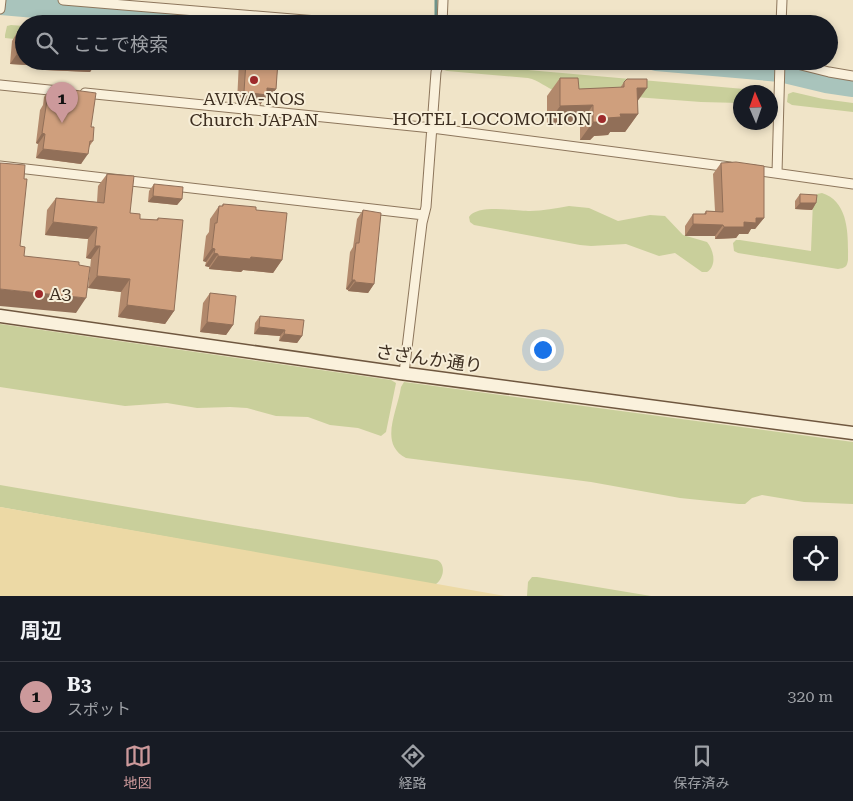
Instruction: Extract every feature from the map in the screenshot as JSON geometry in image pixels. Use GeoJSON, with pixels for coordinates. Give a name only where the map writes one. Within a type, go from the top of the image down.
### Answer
{"type":"FeatureCollection","features":[{"type":"Feature","properties":{"kind":"street"},"geometry":{"type":"LineString","coordinates":[[0,9],[1,0]]}},
{"type":"Feature","properties":{"kind":"street"},"geometry":{"type":"LineString","coordinates":[[63,0],[244,15]]}},
{"type":"Feature","properties":{"kind":"street"},"geometry":{"type":"LineString","coordinates":[[442,15],[443,0]]}},
{"type":"Feature","properties":{"kind":"street"},"geometry":{"type":"LineString","coordinates":[[781,15],[782,0]]}},
{"type":"Feature","properties":{"kind":"street"},"geometry":{"type":"LineString","coordinates":[[404,373],[424,215],[437,70]]}},
{"type":"Feature","properties":{"kind":"street"},"geometry":{"type":"LineString","coordinates":[[777,173],[781,70]]}},
{"type":"Feature","properties":{"kind":"street"},"geometry":{"type":"LineString","coordinates":[[820,70],[853,76]]}},
{"type":"Feature","properties":{"kind":"street"},"geometry":{"type":"LineString","coordinates":[[0,85],[432,128],[738,168]]}},
{"type":"Feature","properties":{"kind":"street"},"geometry":{"type":"LineString","coordinates":[[0,166],[424,215]]}},
{"type":"Feature","properties":{"kind":"street"},"geometry":{"type":"LineString","coordinates":[[748,170],[853,184]]}},
{"type":"Feature","properties":{"kind":"street","name":"さざんか通り"},"geometry":{"type":"LineString","coordinates":[[0,316],[404,373],[853,433]]}},
{"type":"Feature","properties":{"kind":"green space"},"geometry":{"type":"Polygon","coordinates":[[[15,25],[15,39],[5,38],[7,26],[15,25]]]}},
{"type":"Feature","properties":{"kind":"green space"},"geometry":{"type":"Polygon","coordinates":[[[444,70],[528,70],[733,88],[733,103],[556,91],[536,80],[444,70]]]}},
{"type":"Feature","properties":{"kind":"green space"},"geometry":{"type":"Polygon","coordinates":[[[793,92],[853,103],[853,112],[792,105],[787,102],[788,94],[793,92]]]}},
{"type":"Feature","properties":{"kind":"green space"},"geometry":{"type":"Polygon","coordinates":[[[822,193],[838,204],[843,212],[848,241],[848,260],[845,267],[838,269],[734,251],[733,243],[736,240],[740,240],[811,251],[813,201],[817,194],[822,193]]]}},
{"type":"Feature","properties":{"kind":"green space"},"geometry":{"type":"Polygon","coordinates":[[[569,206],[589,208],[618,221],[650,215],[665,216],[683,235],[707,242],[713,253],[712,266],[707,272],[702,272],[675,253],[659,256],[626,244],[580,245],[474,225],[470,222],[469,217],[473,213],[488,209],[535,211],[569,206]]]}},
{"type":"Feature","properties":{"kind":"green space"},"geometry":{"type":"Polygon","coordinates":[[[0,324],[391,380],[396,383],[386,432],[381,436],[358,428],[330,425],[308,417],[276,416],[247,408],[197,408],[167,403],[125,406],[0,387],[0,324]]]}},
{"type":"Feature","properties":{"kind":"green space"},"geometry":{"type":"Polygon","coordinates":[[[404,382],[853,442],[853,504],[804,502],[762,495],[752,498],[745,504],[680,498],[591,482],[406,458],[398,452],[393,444],[391,435],[401,387],[404,382]]]}},
{"type":"Feature","properties":{"kind":"green space"},"geometry":{"type":"Polygon","coordinates":[[[0,485],[437,560],[442,565],[443,571],[439,581],[436,584],[431,584],[0,507],[0,485]]]}},
{"type":"Feature","properties":{"kind":"green space"},"geometry":{"type":"Polygon","coordinates":[[[532,577],[651,596],[527,596],[528,582],[532,577]]]}},
{"type":"Feature","properties":{"kind":"sand"},"geometry":{"type":"Polygon","coordinates":[[[0,507],[505,596],[0,596],[0,507]]]}},
{"type":"Feature","properties":{"kind":"water"},"geometry":{"type":"Polygon","coordinates":[[[781,70],[785,70],[853,84],[853,90],[826,86],[779,76],[781,70]]]}},
{"type":"Feature","properties":{"kind":"building"},"geometry":{"type":"Polygon","coordinates":[[[245,70],[277,70],[276,89],[267,88],[267,95],[244,92],[245,70]]]}},
{"type":"Feature","properties":{"kind":"building"},"geometry":{"type":"Polygon","coordinates":[[[560,78],[578,78],[579,89],[624,87],[624,82],[627,79],[647,79],[647,88],[637,88],[638,114],[620,114],[621,117],[607,118],[603,122],[593,122],[593,105],[560,106],[560,78]]]}},
{"type":"Feature","properties":{"kind":"building"},"geometry":{"type":"Polygon","coordinates":[[[51,87],[96,93],[91,127],[94,127],[93,141],[90,141],[88,154],[43,149],[45,134],[42,133],[51,87]]]}},
{"type":"Feature","properties":{"kind":"building"},"geometry":{"type":"Polygon","coordinates":[[[736,162],[764,166],[764,218],[756,218],[756,223],[744,222],[744,227],[693,224],[693,214],[706,214],[706,211],[723,212],[721,163],[736,162]]]}},
{"type":"Feature","properties":{"kind":"building"},"geometry":{"type":"Polygon","coordinates":[[[0,163],[25,165],[24,179],[27,179],[20,246],[25,247],[24,256],[79,262],[79,265],[90,267],[86,298],[0,289],[0,163]]]}},
{"type":"Feature","properties":{"kind":"building"},"geometry":{"type":"Polygon","coordinates":[[[107,174],[134,176],[130,213],[140,214],[140,219],[183,220],[174,311],[127,305],[130,279],[97,276],[100,246],[95,246],[97,227],[53,222],[56,198],[104,203],[107,174]]]}},
{"type":"Feature","properties":{"kind":"building"},"geometry":{"type":"Polygon","coordinates":[[[154,184],[183,187],[182,199],[153,196],[154,184]]]}},
{"type":"Feature","properties":{"kind":"building"},"geometry":{"type":"Polygon","coordinates":[[[800,194],[817,195],[816,203],[800,203],[800,194]]]}},
{"type":"Feature","properties":{"kind":"building"},"geometry":{"type":"Polygon","coordinates":[[[223,204],[256,207],[256,210],[287,213],[282,260],[218,256],[218,254],[214,253],[215,249],[212,248],[215,223],[217,223],[219,206],[223,206],[223,204]]]}},
{"type":"Feature","properties":{"kind":"building"},"geometry":{"type":"Polygon","coordinates":[[[363,210],[381,213],[374,284],[352,280],[356,243],[359,243],[363,210]]]}},
{"type":"Feature","properties":{"kind":"building"},"geometry":{"type":"Polygon","coordinates":[[[210,293],[236,296],[233,325],[207,322],[210,293]]]}},
{"type":"Feature","properties":{"kind":"building"},"geometry":{"type":"Polygon","coordinates":[[[260,316],[304,320],[302,336],[284,334],[285,330],[259,327],[260,316]]]}},
{"type":"Feature","properties":{"kind":"waterway"},"geometry":{"type":"LineString","coordinates":[[436,0],[436,15]]}},
{"type":"Feature","properties":{"kind":"waterway"},"geometry":{"type":"LineString","coordinates":[[0,5],[116,15]]}},
{"type":"Feature","properties":{"kind":"waterway"},"geometry":{"type":"LineString","coordinates":[[757,70],[780,72],[826,83],[853,87]]}},
{"type":"Feature","properties":{"kind":"place","name":"AVIVA-NOS Church JAPAN"},"geometry":{"type":"Point","coordinates":[254,80]}},
{"type":"Feature","properties":{"kind":"place","name":"HOTEL LOCOMOTION"},"geometry":{"type":"Point","coordinates":[602,119]}},
{"type":"Feature","properties":{"kind":"place","name":"B3"},"geometry":{"type":"Point","coordinates":[62,123]}},
{"type":"Feature","properties":{"kind":"place","name":"A3"},"geometry":{"type":"Point","coordinates":[39,294]}}]}
